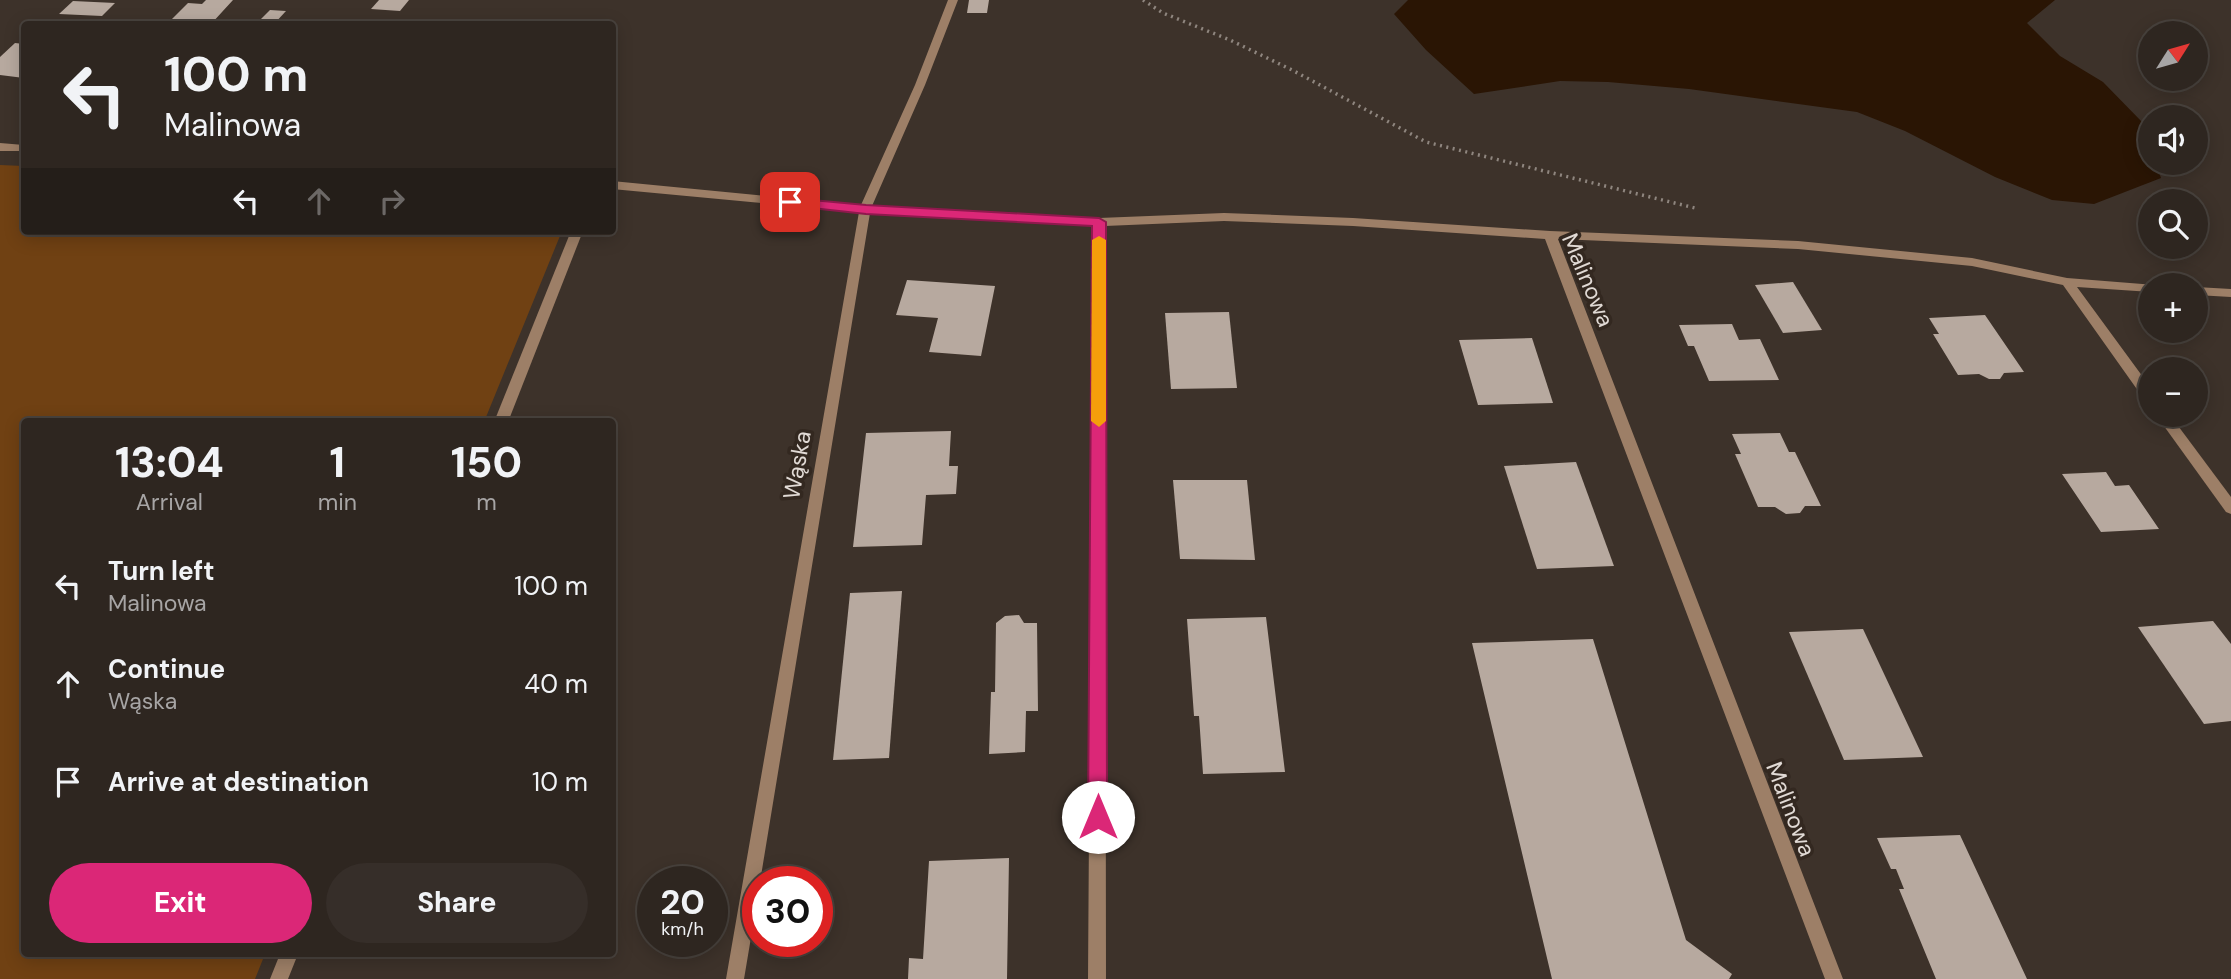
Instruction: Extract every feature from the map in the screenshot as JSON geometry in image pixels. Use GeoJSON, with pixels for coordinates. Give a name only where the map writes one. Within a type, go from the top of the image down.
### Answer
{"type":"FeatureCollection","features":[{"type":"Feature","properties":{"kind":"street","name":"Wąska"},"geometry":{"type":"LineString","coordinates":[[736,979],[866,209],[920,85],[953,0]]}},
{"type":"Feature","properties":{"kind":"street"},"geometry":{"type":"LineString","coordinates":[[0,147],[21,148]]}},
{"type":"Feature","properties":{"kind":"street"},"geometry":{"type":"LineString","coordinates":[[616,185],[866,209]]}},
{"type":"Feature","properties":{"kind":"street","name":"Malinowa"},"geometry":{"type":"LineString","coordinates":[[866,209],[1099,222],[1224,217],[1353,222],[1550,235],[1834,979]]}},
{"type":"Feature","properties":{"kind":"street"},"geometry":{"type":"LineString","coordinates":[[1097,979],[1099,222]]}},
{"type":"Feature","properties":{"kind":"street"},"geometry":{"type":"LineString","coordinates":[[503,418],[575,235]]}},
{"type":"Feature","properties":{"kind":"street"},"geometry":{"type":"LineString","coordinates":[[1550,235],[1798,245],[1972,262],[2067,282],[2138,287]]}},
{"type":"Feature","properties":{"kind":"street"},"geometry":{"type":"LineString","coordinates":[[2067,282],[2138,380]]}},
{"type":"Feature","properties":{"kind":"street"},"geometry":{"type":"LineString","coordinates":[[2208,291],[2231,293]]}},
{"type":"Feature","properties":{"kind":"street"},"geometry":{"type":"LineString","coordinates":[[2172,427],[2231,508]]}},
{"type":"Feature","properties":{"kind":"street"},"geometry":{"type":"LineString","coordinates":[[279,979],[288,957]]}},
{"type":"Feature","properties":{"kind":"path"},"geometry":{"type":"LineString","coordinates":[[1143,0],[1163,13],[1230,40],[1292,70],[1426,142],[1708,211]]}},
{"type":"Feature","properties":{"kind":"shaded area"},"geometry":{"type":"Polygon","coordinates":[[[1408,0],[2055,0],[2027,23],[2060,56],[2103,82],[2138,118],[2138,175],[2160,175],[2161,178],[2094,204],[2052,200],[1995,177],[1905,131],[1857,112],[1689,89],[1608,82],[1560,81],[1474,94],[1426,50],[1394,14],[1408,0]]]}},
{"type":"Feature","properties":{"kind":"shaded area"},"geometry":{"type":"Polygon","coordinates":[[[0,165],[21,166],[21,235],[560,235],[486,418],[21,418],[21,957],[264,957],[255,979],[0,979],[0,165]]]}},
{"type":"Feature","properties":{"kind":"building"},"geometry":{"type":"Polygon","coordinates":[[[206,0],[233,0],[214,21],[170,21],[188,3],[202,4],[206,0]]]}},
{"type":"Feature","properties":{"kind":"building"},"geometry":{"type":"Polygon","coordinates":[[[379,0],[409,0],[400,11],[371,9],[379,0]]]}},
{"type":"Feature","properties":{"kind":"building"},"geometry":{"type":"Polygon","coordinates":[[[969,0],[989,0],[987,13],[967,13],[969,0]]]}},
{"type":"Feature","properties":{"kind":"building"},"geometry":{"type":"Polygon","coordinates":[[[73,1],[115,3],[102,16],[59,14],[73,1]]]}},
{"type":"Feature","properties":{"kind":"building"},"geometry":{"type":"Polygon","coordinates":[[[270,10],[286,11],[277,21],[259,21],[270,10]]]}},
{"type":"Feature","properties":{"kind":"building"},"geometry":{"type":"Polygon","coordinates":[[[15,43],[21,44],[21,78],[0,75],[0,57],[15,43]]]}},
{"type":"Feature","properties":{"kind":"building"},"geometry":{"type":"Polygon","coordinates":[[[907,280],[995,286],[981,356],[929,352],[938,318],[896,315],[907,280]]]}},
{"type":"Feature","properties":{"kind":"building"},"geometry":{"type":"Polygon","coordinates":[[[1793,282],[1822,330],[1783,333],[1755,285],[1793,282]]]}},
{"type":"Feature","properties":{"kind":"building"},"geometry":{"type":"Polygon","coordinates":[[[1229,312],[1237,388],[1171,389],[1165,313],[1229,312]]]}},
{"type":"Feature","properties":{"kind":"building"},"geometry":{"type":"Polygon","coordinates":[[[1985,315],[2024,372],[2004,373],[2000,379],[1989,379],[1979,374],[1958,375],[1933,334],[1939,334],[1929,318],[1985,315]]]}},
{"type":"Feature","properties":{"kind":"building"},"geometry":{"type":"Polygon","coordinates":[[[1732,324],[1739,340],[1760,339],[1779,380],[1709,381],[1694,346],[1688,346],[1679,325],[1732,324]]]}},
{"type":"Feature","properties":{"kind":"building"},"geometry":{"type":"Polygon","coordinates":[[[1532,338],[1553,403],[1478,405],[1459,340],[1532,338]]]}},
{"type":"Feature","properties":{"kind":"building"},"geometry":{"type":"Polygon","coordinates":[[[951,431],[949,466],[958,466],[956,494],[926,495],[922,545],[853,547],[866,433],[951,431]]]}},
{"type":"Feature","properties":{"kind":"building"},"geometry":{"type":"Polygon","coordinates":[[[1780,433],[1789,452],[1795,452],[1821,506],[1805,506],[1800,513],[1786,514],[1775,507],[1758,507],[1735,454],[1741,454],[1732,434],[1780,433]]]}},
{"type":"Feature","properties":{"kind":"building"},"geometry":{"type":"Polygon","coordinates":[[[1576,462],[1614,566],[1537,569],[1504,466],[1576,462]]]}},
{"type":"Feature","properties":{"kind":"building"},"geometry":{"type":"Polygon","coordinates":[[[2106,472],[2115,486],[2129,485],[2159,529],[2101,532],[2062,474],[2106,472]]]}},
{"type":"Feature","properties":{"kind":"building"},"geometry":{"type":"Polygon","coordinates":[[[1173,480],[1247,480],[1255,560],[1180,559],[1173,480]]]}},
{"type":"Feature","properties":{"kind":"building"},"geometry":{"type":"Polygon","coordinates":[[[902,591],[889,758],[833,760],[850,593],[902,591]]]}},
{"type":"Feature","properties":{"kind":"building"},"geometry":{"type":"Polygon","coordinates":[[[1019,615],[1024,623],[1037,623],[1038,711],[1026,711],[1025,752],[989,754],[991,692],[995,692],[996,623],[1005,616],[1019,615]]]}},
{"type":"Feature","properties":{"kind":"building"},"geometry":{"type":"Polygon","coordinates":[[[1266,617],[1285,772],[1203,774],[1199,716],[1194,716],[1187,619],[1266,617]]]}},
{"type":"Feature","properties":{"kind":"building"},"geometry":{"type":"Polygon","coordinates":[[[2213,621],[2231,644],[2231,721],[2204,724],[2138,627],[2213,621]]]}},
{"type":"Feature","properties":{"kind":"building"},"geometry":{"type":"Polygon","coordinates":[[[1863,629],[1923,757],[1844,760],[1789,632],[1863,629]]]}},
{"type":"Feature","properties":{"kind":"building"},"geometry":{"type":"Polygon","coordinates":[[[1593,639],[1686,940],[1732,974],[1729,979],[1552,979],[1472,643],[1593,639]]]}},
{"type":"Feature","properties":{"kind":"building"},"geometry":{"type":"Polygon","coordinates":[[[1960,835],[2027,979],[1936,979],[1899,889],[1904,889],[1896,869],[1891,869],[1877,838],[1960,835]]]}},
{"type":"Feature","properties":{"kind":"building"},"geometry":{"type":"Polygon","coordinates":[[[1009,858],[1007,979],[908,979],[909,958],[923,959],[929,861],[1009,858]]]}},
{"type":"Feature","properties":{"kind":"slow traffic"},"geometry":{"type":"LineString","coordinates":[[1099,240],[1099,421]]}},
{"type":"Feature","properties":{"kind":"route"},"geometry":{"type":"LineString","coordinates":[[790,202],[1099,222],[1098,817]]}}]}
